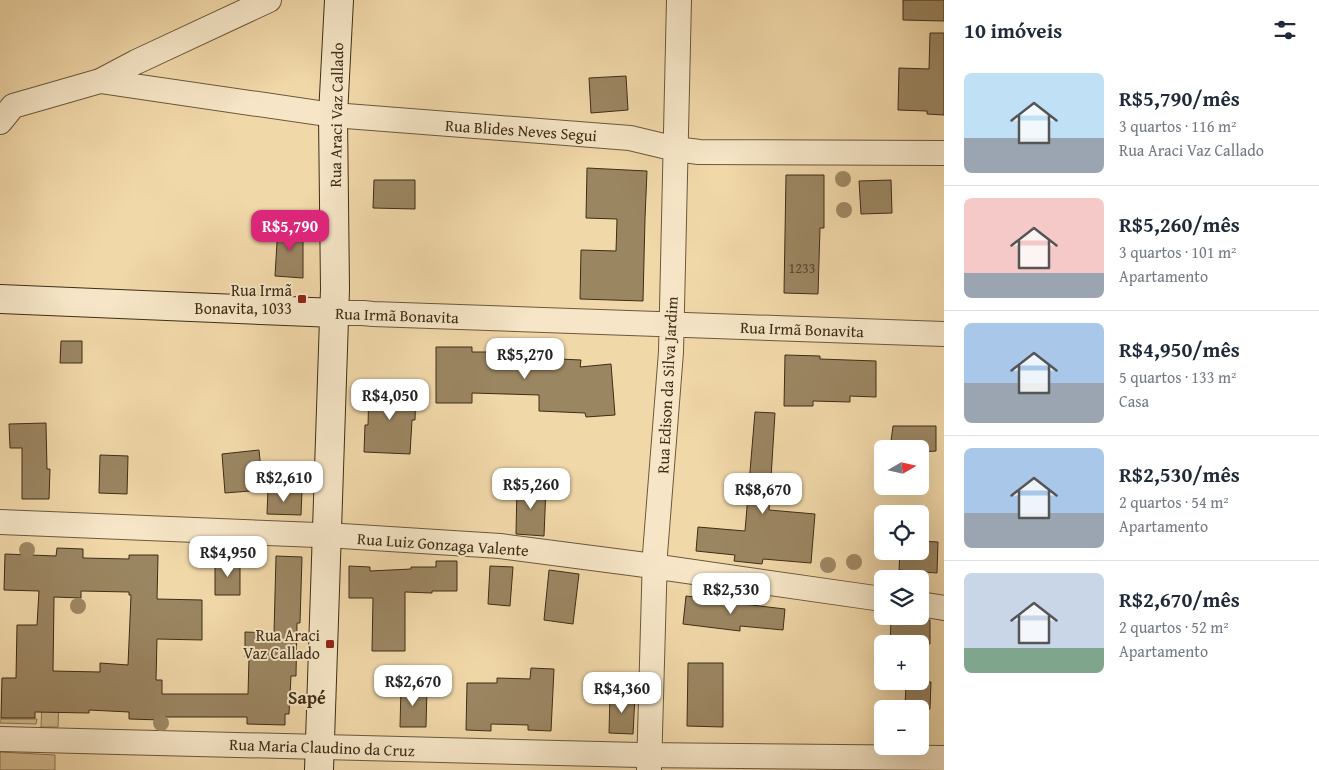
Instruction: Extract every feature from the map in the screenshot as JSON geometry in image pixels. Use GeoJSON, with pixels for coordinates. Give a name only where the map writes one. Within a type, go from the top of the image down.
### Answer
{"type":"FeatureCollection","features":[{"type":"Feature","properties":{"kind":"main road","name":"Rua Araci Vaz Callado"},"geometry":{"type":"LineString","coordinates":[[320,759],[336,289],[333,115],[339,0]]}},
{"type":"Feature","properties":{"kind":"main road","name":"Rua Irmã Bonavita"},"geometry":{"type":"LineString","coordinates":[[0,299],[334,313]]}},
{"type":"Feature","properties":{"kind":"street"},"geometry":{"type":"LineString","coordinates":[[0,122],[13,106],[100,82],[136,62],[269,0]]}},
{"type":"Feature","properties":{"kind":"street","name":"Rua Edison da Silva Jardim"},"geometry":{"type":"LineString","coordinates":[[649,762],[655,566],[671,352],[679,0]]}},
{"type":"Feature","properties":{"kind":"street","name":"Rua Blides Neves Segui"},"geometry":{"type":"LineString","coordinates":[[100,82],[333,115],[630,138],[676,149],[699,152],[944,153]]}},
{"type":"Feature","properties":{"kind":"street","name":"Rua Irmã Bonavita"},"geometry":{"type":"LineString","coordinates":[[334,313],[944,334]]}},
{"type":"Feature","properties":{"kind":"street","name":"Rua Luiz Gonzaga Valente"},"geometry":{"type":"LineString","coordinates":[[0,522],[327,536],[500,546],[874,598]]}},
{"type":"Feature","properties":{"kind":"street"},"geometry":{"type":"LineString","coordinates":[[929,606],[944,608]]}},
{"type":"Feature","properties":{"kind":"street","name":"Rua Maria Claudino da Cruz"},"geometry":{"type":"LineString","coordinates":[[0,739],[320,759],[649,762],[944,758]]}},
{"type":"Feature","properties":{"kind":"shaded area"},"geometry":{"type":"Polygon","coordinates":[[[43,676],[60,677],[58,727],[41,727],[43,676]]]}},
{"type":"Feature","properties":{"kind":"shaded area"},"geometry":{"type":"Polygon","coordinates":[[[0,719],[37,719],[36,724],[0,723],[0,719]]]}},
{"type":"Feature","properties":{"kind":"shaded area"},"geometry":{"type":"Polygon","coordinates":[[[0,752],[55,755],[55,770],[0,770],[0,752]]]}},
{"type":"Feature","properties":{"kind":"building"},"geometry":{"type":"Polygon","coordinates":[[[903,0],[944,0],[944,21],[903,20],[903,0]]]}},
{"type":"Feature","properties":{"kind":"building"},"geometry":{"type":"Polygon","coordinates":[[[930,33],[944,33],[944,115],[927,114],[927,111],[898,110],[899,68],[929,69],[930,33]]]}},
{"type":"Feature","properties":{"kind":"building"},"geometry":{"type":"Polygon","coordinates":[[[626,76],[628,110],[591,113],[589,78],[626,76]]]}},
{"type":"Feature","properties":{"kind":"building"},"geometry":{"type":"Polygon","coordinates":[[[587,168],[647,171],[643,301],[580,299],[581,250],[616,251],[617,219],[586,218],[587,168]]]}},
{"type":"Feature","properties":{"kind":"building"},"geometry":{"type":"Polygon","coordinates":[[[786,175],[824,175],[824,228],[820,228],[818,294],[784,293],[786,175]]]}},
{"type":"Feature","properties":{"kind":"building"},"geometry":{"type":"Polygon","coordinates":[[[374,180],[415,180],[415,209],[373,208],[374,180]]]}},
{"type":"Feature","properties":{"kind":"building"},"geometry":{"type":"Polygon","coordinates":[[[891,180],[892,213],[861,214],[859,181],[891,180]]]}},
{"type":"Feature","properties":{"kind":"building"},"geometry":{"type":"Polygon","coordinates":[[[278,226],[303,227],[303,278],[275,276],[278,226]]]}},
{"type":"Feature","properties":{"kind":"building"},"geometry":{"type":"Polygon","coordinates":[[[61,341],[82,341],[82,363],[60,363],[61,341]]]}},
{"type":"Feature","properties":{"kind":"building"},"geometry":{"type":"Polygon","coordinates":[[[436,347],[472,347],[472,352],[538,352],[538,358],[581,360],[580,367],[611,364],[615,415],[586,417],[585,413],[539,411],[539,395],[472,393],[472,403],[436,403],[436,347]]]}},
{"type":"Feature","properties":{"kind":"building"},"geometry":{"type":"Polygon","coordinates":[[[785,355],[820,356],[820,359],[876,361],[876,397],[850,396],[850,402],[813,401],[813,406],[784,406],[785,355]]]}},
{"type":"Feature","properties":{"kind":"building"},"geometry":{"type":"Polygon","coordinates":[[[369,388],[416,390],[415,420],[412,420],[410,454],[364,452],[365,425],[368,425],[369,388]]]}},
{"type":"Feature","properties":{"kind":"building"},"geometry":{"type":"Polygon","coordinates":[[[755,412],[775,413],[769,510],[815,514],[811,563],[763,559],[762,564],[734,561],[735,555],[696,551],[698,527],[745,531],[755,412]]]}},
{"type":"Feature","properties":{"kind":"building"},"geometry":{"type":"Polygon","coordinates":[[[46,423],[47,469],[50,469],[49,499],[22,499],[22,448],[10,448],[9,424],[46,423]]]}},
{"type":"Feature","properties":{"kind":"building"},"geometry":{"type":"Polygon","coordinates":[[[893,426],[936,426],[936,451],[929,451],[929,440],[891,440],[893,426]]]}},
{"type":"Feature","properties":{"kind":"building"},"geometry":{"type":"Polygon","coordinates":[[[259,450],[263,490],[225,493],[222,454],[259,450]]]}},
{"type":"Feature","properties":{"kind":"building"},"geometry":{"type":"Polygon","coordinates":[[[100,455],[128,456],[127,494],[99,493],[100,455]]]}},
{"type":"Feature","properties":{"kind":"building"},"geometry":{"type":"Polygon","coordinates":[[[517,485],[546,487],[544,536],[516,534],[517,485]]]}},
{"type":"Feature","properties":{"kind":"building"},"geometry":{"type":"Polygon","coordinates":[[[268,490],[302,491],[301,515],[267,514],[268,490]]]}},
{"type":"Feature","properties":{"kind":"building"},"geometry":{"type":"Polygon","coordinates":[[[929,542],[938,542],[937,573],[929,572],[929,570],[899,570],[900,560],[929,560],[929,542]]]}},
{"type":"Feature","properties":{"kind":"building"},"geometry":{"type":"Polygon","coordinates":[[[57,548],[83,549],[83,558],[129,559],[129,555],[158,555],[157,599],[202,600],[202,640],[157,639],[156,680],[162,680],[162,694],[248,694],[249,658],[245,657],[245,632],[274,633],[276,556],[302,557],[300,623],[297,623],[296,676],[291,676],[289,714],[285,714],[285,725],[247,724],[247,717],[161,717],[161,720],[129,719],[129,712],[89,710],[89,713],[35,712],[35,718],[1,718],[2,678],[16,678],[17,625],[37,625],[39,591],[4,590],[5,554],[56,556],[57,548]],[[81,591],[81,598],[54,597],[53,671],[100,672],[100,663],[128,665],[131,595],[129,595],[129,592],[81,591]]]}},
{"type":"Feature","properties":{"kind":"building"},"geometry":{"type":"Polygon","coordinates":[[[436,561],[457,561],[457,591],[432,591],[432,593],[405,592],[405,651],[372,651],[373,598],[349,598],[349,566],[370,567],[370,571],[411,569],[411,567],[436,567],[436,561]]]}},
{"type":"Feature","properties":{"kind":"building"},"geometry":{"type":"Polygon","coordinates":[[[215,562],[240,562],[240,595],[215,595],[215,562]]]}},
{"type":"Feature","properties":{"kind":"building"},"geometry":{"type":"Polygon","coordinates":[[[490,566],[513,567],[510,606],[488,604],[490,566]]]}},
{"type":"Feature","properties":{"kind":"building"},"geometry":{"type":"Polygon","coordinates":[[[549,570],[579,574],[573,624],[544,620],[549,570]]]}},
{"type":"Feature","properties":{"kind":"building"},"geometry":{"type":"Polygon","coordinates":[[[686,596],[785,609],[783,630],[740,626],[740,631],[683,624],[686,596]]]}},
{"type":"Feature","properties":{"kind":"building"},"geometry":{"type":"Polygon","coordinates":[[[930,620],[930,644],[929,635],[890,635],[891,625],[929,625],[930,620]]]}},
{"type":"Feature","properties":{"kind":"building"},"geometry":{"type":"Polygon","coordinates":[[[688,663],[723,663],[723,727],[687,726],[688,663]]]}},
{"type":"Feature","properties":{"kind":"building"},"geometry":{"type":"Polygon","coordinates":[[[531,668],[554,669],[551,731],[528,730],[528,725],[491,724],[491,731],[466,730],[467,683],[497,683],[497,678],[530,679],[531,668]]]}},
{"type":"Feature","properties":{"kind":"building"},"geometry":{"type":"Polygon","coordinates":[[[929,682],[931,682],[930,709],[929,700],[905,700],[906,690],[929,690],[929,682]]]}},
{"type":"Feature","properties":{"kind":"building"},"geometry":{"type":"Polygon","coordinates":[[[401,687],[427,688],[426,727],[400,727],[401,687]]]}},
{"type":"Feature","properties":{"kind":"building"},"geometry":{"type":"Polygon","coordinates":[[[610,695],[635,696],[633,734],[609,733],[610,695]]]}},
{"type":"Feature","properties":{"kind":"place","name":"Rua Irmã Bonavita, 1033"},"geometry":{"type":"Point","coordinates":[302,299]}},
{"type":"Feature","properties":{"kind":"place","name":"Rua Araci Vaz Callado"},"geometry":{"type":"Point","coordinates":[330,644]}},
{"type":"Feature","properties":{"kind":"district","name":"Sapé"},"geometry":{"type":"Point","coordinates":[307,697]}}]}
